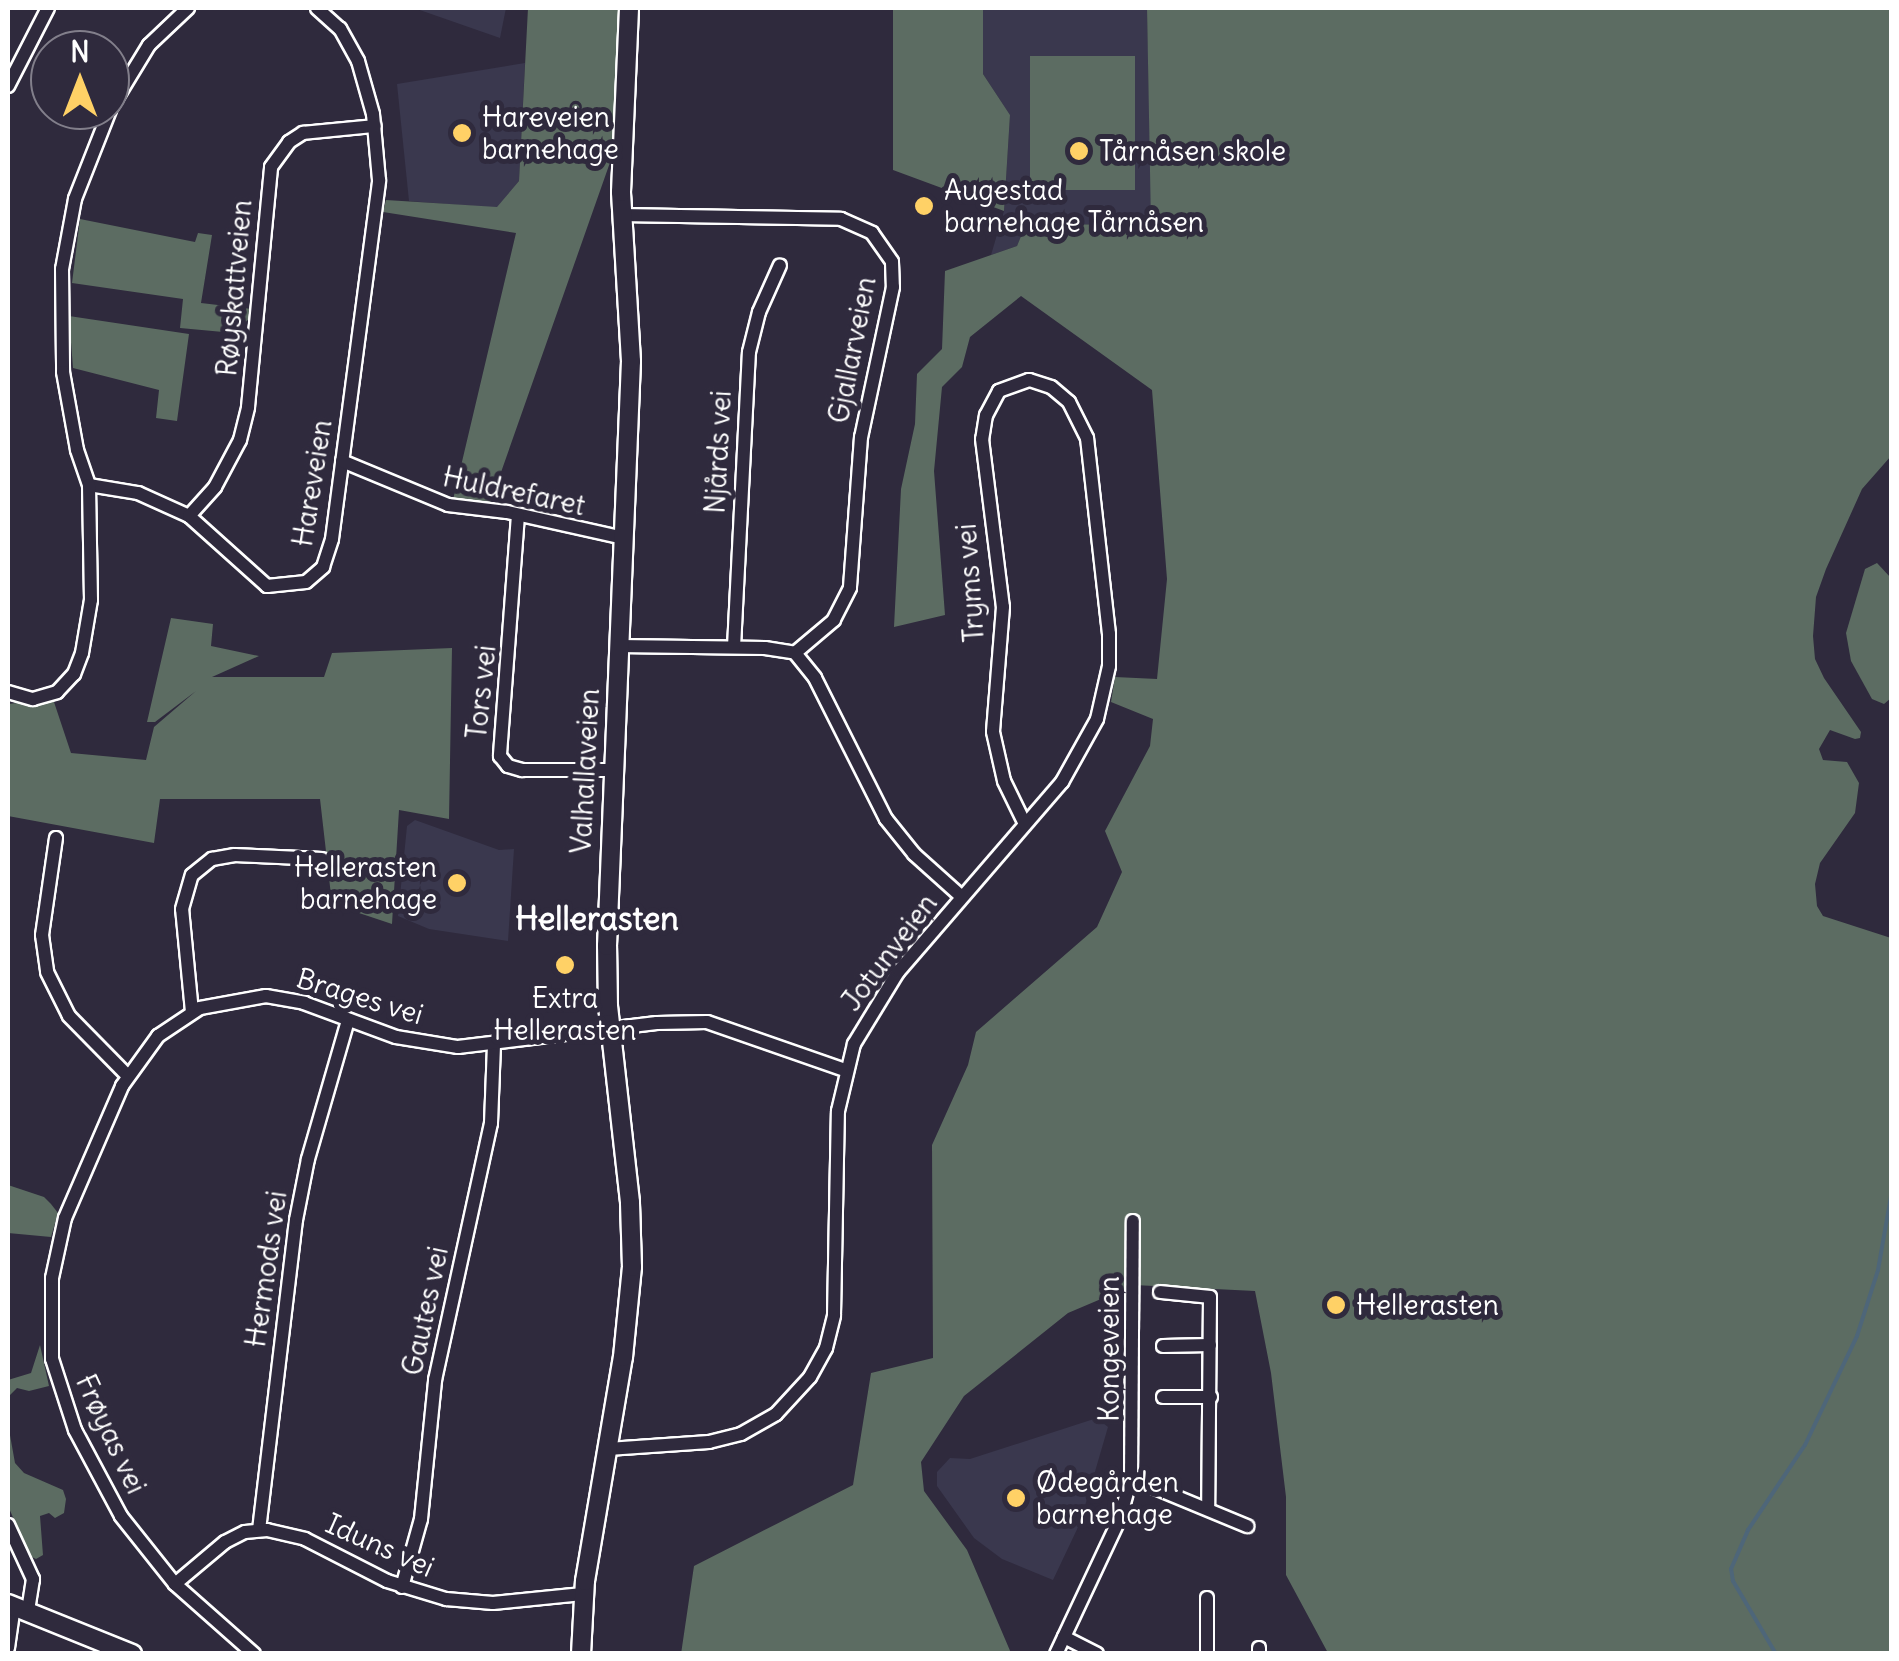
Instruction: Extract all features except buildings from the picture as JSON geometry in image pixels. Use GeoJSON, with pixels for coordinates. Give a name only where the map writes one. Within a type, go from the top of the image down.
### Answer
{"type":"FeatureCollection","features":[{"type":"Feature","properties":{"kind":"street"},"geometry":{"type":"LineString","coordinates":[[8,86],[48,8]]}},
{"type":"Feature","properties":{"kind":"street"},"geometry":{"type":"LineString","coordinates":[[130,77],[149,46],[188,8]]}},
{"type":"Feature","properties":{"kind":"street","name":"Hareveien"},"geometry":{"type":"LineString","coordinates":[[89,485],[138,494],[189,516],[252,577],[267,586],[294,586],[314,576],[329,553],[377,213],[374,126],[354,52],[340,29],[317,8]]}},
{"type":"Feature","properties":{"kind":"street","name":"Valhallaveien"},"geometry":{"type":"LineString","coordinates":[[581,1654],[583,1594],[627,1332],[632,1254],[628,1176],[610,1030],[606,910],[631,329],[621,215],[629,8]]}},
{"type":"Feature","properties":{"kind":"street","name":"Røyskattveien"},"geometry":{"type":"LineString","coordinates":[[189,516],[214,487],[240,440],[248,406],[272,167],[289,142],[303,133],[374,126]]}},
{"type":"Feature","properties":{"kind":"street"},"geometry":{"type":"LineString","coordinates":[[8,692],[40,698],[61,689],[74,674],[88,629],[92,600],[89,485],[77,450],[63,372],[62,268],[75,199],[102,130]]}},
{"type":"Feature","properties":{"kind":"street","name":"Gjallarveien"},"geometry":{"type":"LineString","coordinates":[[621,215],[841,219],[872,234],[892,262],[894,287],[860,450],[850,588],[834,620],[795,654]]}},
{"type":"Feature","properties":{"kind":"street","name":"Njårds vei"},"geometry":{"type":"LineString","coordinates":[[734,647],[748,364],[754,326],[780,265]]}},
{"type":"Feature","properties":{"kind":"street","name":"Tryms vei"},"geometry":{"type":"LineString","coordinates":[[1025,824],[1004,781],[994,744],[1003,607],[983,427],[994,398],[1006,386],[1029,380],[1051,387]]}},
{"type":"Feature","properties":{"kind":"street","name":"Jotunveien"},"geometry":{"type":"LineString","coordinates":[[608,1449],[710,1442],[741,1434],[776,1414],[815,1370],[828,1340],[835,1306],[837,1126],[844,1070],[876,1002],[1062,782],[1090,736],[1109,666],[1108,620],[1088,438],[1077,412],[1051,387]]}},
{"type":"Feature","properties":{"kind":"street","name":"Huldrefaret"},"geometry":{"type":"LineString","coordinates":[[342,462],[448,506],[518,515],[624,538]]}},
{"type":"Feature","properties":{"kind":"street","name":"Tors vei"},"geometry":{"type":"LineString","coordinates":[[518,515],[500,756],[508,766],[522,770],[613,770]]}},
{"type":"Feature","properties":{"kind":"street"},"geometry":{"type":"LineString","coordinates":[[619,646],[734,647],[795,654],[815,678],[886,819],[914,854],[962,898]]}},
{"type":"Feature","properties":{"kind":"street"},"geometry":{"type":"LineString","coordinates":[[56,838],[42,934],[44,961],[69,1016],[128,1076]]}},
{"type":"Feature","properties":{"kind":"street"},"geometry":{"type":"LineString","coordinates":[[192,1012],[182,900],[192,874],[207,862],[226,856],[322,859]]}},
{"type":"Feature","properties":{"kind":"street","name":"Brages vei"},"geometry":{"type":"LineString","coordinates":[[192,1012],[228,1000],[266,996],[304,1003],[422,1042],[494,1046],[672,1022],[717,1024],[844,1070]]}},
{"type":"Feature","properties":{"kind":"street","name":"Frøyas vei"},"geometry":{"type":"LineString","coordinates":[[192,1012],[158,1036],[128,1076],[93,1146],[61,1230],[52,1278],[50,1344],[61,1394],[90,1461],[121,1516],[175,1584],[254,1654]]}},
{"type":"Feature","properties":{"kind":"street","name":"Hermods vei"},"geometry":{"type":"LineString","coordinates":[[259,1530],[296,1220],[308,1159],[348,1020]]}},
{"type":"Feature","properties":{"kind":"street","name":"Gautes vei"},"geometry":{"type":"LineString","coordinates":[[402,1587],[421,1519],[435,1380],[492,1123],[494,1046]]}},
{"type":"Feature","properties":{"kind":"street","name":"Kongeveien"},"geometry":{"type":"LineString","coordinates":[[1056,1654],[1120,1518],[1131,1478],[1133,1221]]}},
{"type":"Feature","properties":{"kind":"street","name":"Kongeveien"},"geometry":{"type":"LineString","coordinates":[[1160,1292],[1210,1296],[1208,1508]]}},
{"type":"Feature","properties":{"kind":"street","name":"Kongeveien"},"geometry":{"type":"LineString","coordinates":[[1163,1346],[1210,1345]]}},
{"type":"Feature","properties":{"kind":"street","name":"Kongeveien"},"geometry":{"type":"LineString","coordinates":[[1163,1397],[1210,1397]]}},
{"type":"Feature","properties":{"kind":"street"},"geometry":{"type":"LineString","coordinates":[[1131,1478],[1247,1526]]}},
{"type":"Feature","properties":{"kind":"street"},"geometry":{"type":"LineString","coordinates":[[8,1525],[33,1579],[16,1607],[8,1648]]}},
{"type":"Feature","properties":{"kind":"street"},"geometry":{"type":"LineString","coordinates":[[175,1584],[216,1547],[259,1530]]}},
{"type":"Feature","properties":{"kind":"street","name":"Iduns vei"},"geometry":{"type":"LineString","coordinates":[[259,1530],[304,1538],[402,1587],[482,1603],[583,1594]]}},
{"type":"Feature","properties":{"kind":"street"},"geometry":{"type":"LineString","coordinates":[[1207,1654],[1208,1598]]}},
{"type":"Feature","properties":{"kind":"street"},"geometry":{"type":"LineString","coordinates":[[16,1607],[132,1654]]}},
{"type":"Feature","properties":{"kind":"street"},"geometry":{"type":"LineString","coordinates":[[1064,1638],[1097,1654]]}},
{"type":"Feature","properties":{"kind":"shaded area"},"geometry":{"type":"Polygon","coordinates":[[[414,8],[506,8],[500,38],[414,8]]]}},
{"type":"Feature","properties":{"kind":"shaded area","name":"Tårnåsen skole"},"geometry":{"type":"Polygon","coordinates":[[[983,8],[1147,8],[1152,225],[1026,224],[1017,246],[991,255],[1004,211],[1010,115],[983,74],[983,8]]]}},
{"type":"Feature","properties":{"kind":"shaded area","name":"Hareveien barnehage"},"geometry":{"type":"Polygon","coordinates":[[[525,63],[519,181],[497,208],[409,201],[397,84],[525,63]]]}},
{"type":"Feature","properties":{"kind":"shaded area","name":"Hellerasten barnehage"},"geometry":{"type":"Polygon","coordinates":[[[415,820],[499,850],[514,849],[508,941],[429,929],[398,916],[407,826],[415,820]]]}},
{"type":"Feature","properties":{"kind":"shaded area","name":"Ødegården barnehage"},"geometry":{"type":"Polygon","coordinates":[[[1097,1418],[1108,1427],[1080,1523],[1053,1580],[1002,1559],[974,1538],[937,1486],[937,1472],[950,1458],[970,1459],[1097,1418]]]}},
{"type":"Feature","properties":{"kind":"green space"},"geometry":{"type":"Polygon","coordinates":[[[528,8],[623,8],[613,154],[487,512],[452,504],[516,233],[383,212],[386,200],[497,207],[519,181],[528,8]]]}},
{"type":"Feature","properties":{"kind":"green space"},"geometry":{"type":"Polygon","coordinates":[[[893,8],[983,8],[983,74],[1010,115],[1004,211],[893,170],[893,8]]]}},
{"type":"Feature","properties":{"kind":"green space"},"geometry":{"type":"Polygon","coordinates":[[[1147,8],[1891,8],[1891,456],[1862,489],[1826,569],[1816,597],[1813,636],[1815,659],[1824,678],[1861,732],[1860,738],[1855,739],[1830,730],[1819,749],[1823,760],[1847,762],[1859,783],[1855,813],[1820,863],[1815,884],[1817,906],[1823,916],[1891,938],[1891,1653],[1328,1653],[1286,1575],[1286,1497],[1271,1373],[1255,1291],[1134,1285],[1068,1313],[964,1396],[921,1462],[924,1491],[967,1550],[1011,1653],[681,1654],[694,1566],[853,1485],[871,1373],[933,1358],[932,1145],[968,1065],[976,1032],[1097,927],[1122,872],[1105,831],[1150,746],[1153,719],[1111,702],[1115,677],[1157,679],[1167,579],[1152,390],[1021,296],[970,337],[962,367],[942,387],[934,471],[945,615],[894,627],[901,489],[915,424],[917,374],[942,349],[945,271],[1017,246],[1026,224],[1151,225],[1147,8]]]}},
{"type":"Feature","properties":{"kind":"green space"},"geometry":{"type":"Polygon","coordinates":[[[1030,56],[1135,56],[1135,190],[1030,190],[1030,56]]]}},
{"type":"Feature","properties":{"kind":"green space"},"geometry":{"type":"Polygon","coordinates":[[[80,219],[195,242],[198,233],[212,235],[201,303],[252,309],[252,316],[234,333],[180,328],[183,299],[72,283],[80,219]]]}},
{"type":"Feature","properties":{"kind":"green space"},"geometry":{"type":"Polygon","coordinates":[[[69,316],[189,334],[177,421],[156,418],[159,390],[73,368],[69,316]]]}},
{"type":"Feature","properties":{"kind":"green space"},"geometry":{"type":"Polygon","coordinates":[[[1877,563],[1891,578],[1891,698],[1884,704],[1872,699],[1851,661],[1846,633],[1865,569],[1877,563]]]}},
{"type":"Feature","properties":{"kind":"green space"},"geometry":{"type":"Polygon","coordinates":[[[171,618],[213,624],[211,646],[259,656],[212,677],[324,677],[332,653],[452,648],[449,819],[399,810],[392,924],[332,904],[320,799],[160,799],[154,843],[8,816],[8,704],[53,699],[71,753],[146,760],[154,727],[196,691],[155,722],[147,722],[171,618]]]}},
{"type":"Feature","properties":{"kind":"green space"},"geometry":{"type":"Polygon","coordinates":[[[8,1185],[44,1197],[51,1204],[58,1213],[51,1237],[8,1233],[8,1185]]]}},
{"type":"Feature","properties":{"kind":"green space"},"geometry":{"type":"Polygon","coordinates":[[[40,1345],[49,1386],[29,1391],[17,1388],[8,1397],[8,1380],[31,1373],[40,1345]]]}},
{"type":"Feature","properties":{"kind":"green space"},"geometry":{"type":"Polygon","coordinates":[[[8,1424],[15,1463],[24,1473],[63,1490],[66,1499],[64,1513],[55,1518],[49,1513],[40,1516],[43,1555],[36,1559],[30,1556],[8,1506],[8,1424]]]}},
{"type":"Feature","properties":{"kind":"waterway"},"geometry":{"type":"LineString","coordinates":[[1776,1654],[1733,1581],[1731,1569],[1748,1530],[1805,1445],[1857,1336],[1878,1270],[1892,1191]]}},
{"type":"Feature","properties":{"kind":"place","name":"Hareveien barnehage"},"geometry":{"type":"Point","coordinates":[462,133]}},
{"type":"Feature","properties":{"kind":"place","name":"Tårnåsen skole"},"geometry":{"type":"Point","coordinates":[1079,151]}},
{"type":"Feature","properties":{"kind":"place","name":"Augestad barnehage Tårnåsen"},"geometry":{"type":"Point","coordinates":[924,206]}},
{"type":"Feature","properties":{"kind":"place","name":"Hellerasten barnehage"},"geometry":{"type":"Point","coordinates":[457,883]}},
{"type":"Feature","properties":{"kind":"place","name":"Extra Hellerasten"},"geometry":{"type":"Point","coordinates":[565,965]}},
{"type":"Feature","properties":{"kind":"place","name":"Hellerasten"},"geometry":{"type":"Point","coordinates":[1336,1305]}},
{"type":"Feature","properties":{"kind":"place","name":"Ødegården barnehage"},"geometry":{"type":"Point","coordinates":[1016,1498]}},
{"type":"Feature","properties":{"kind":"district","name":"Hellerasten"},"geometry":{"type":"Point","coordinates":[597,919]}}]}
